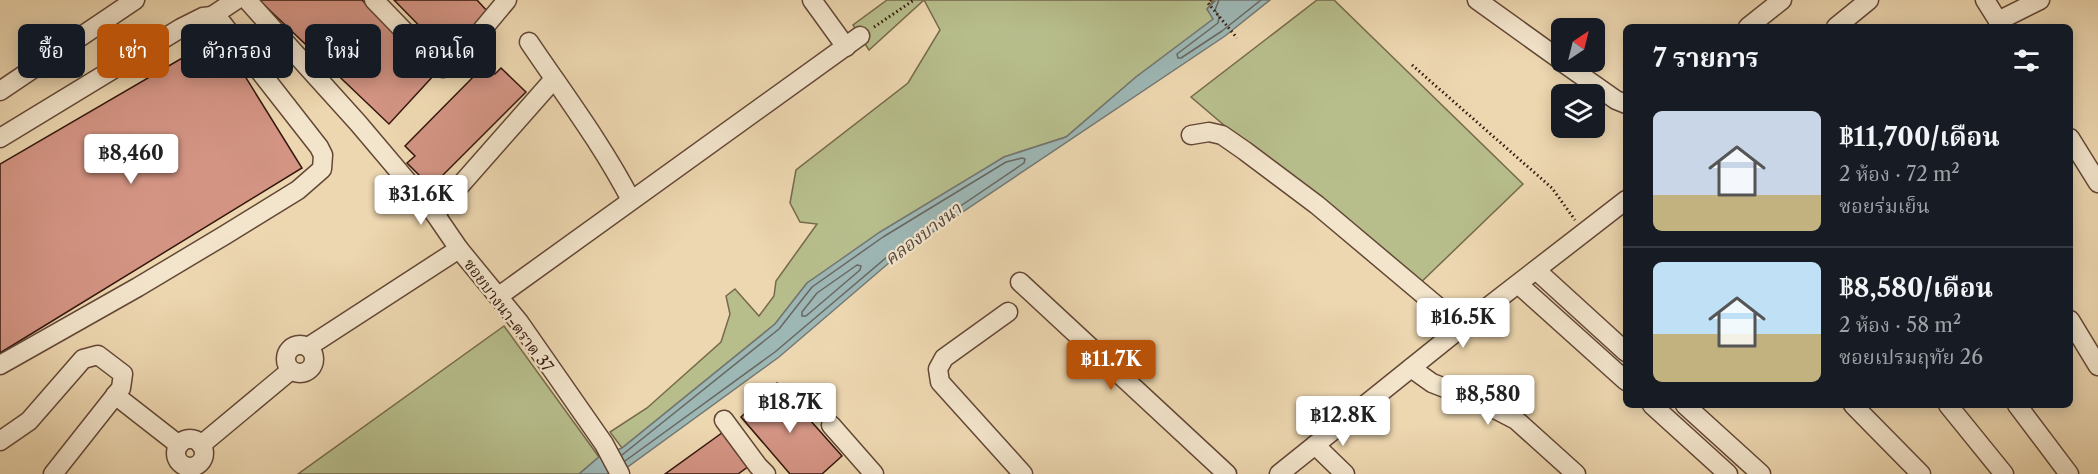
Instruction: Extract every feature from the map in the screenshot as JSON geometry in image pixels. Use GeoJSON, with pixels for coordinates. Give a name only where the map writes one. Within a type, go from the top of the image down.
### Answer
{"type":"FeatureCollection","features":[{"type":"Feature","properties":{"kind":"street"},"geometry":{"type":"LineString","coordinates":[[0,91],[135,0]]}},
{"type":"Feature","properties":{"kind":"street"},"geometry":{"type":"LineString","coordinates":[[0,138],[181,28],[203,17],[212,16],[236,0]]}},
{"type":"Feature","properties":{"kind":"street","name":"ซอยบางนา-ตราด 37"},"geometry":{"type":"LineString","coordinates":[[247,0],[358,123],[435,214],[459,249],[499,296],[604,444],[620,474]]}},
{"type":"Feature","properties":{"kind":"street"},"geometry":{"type":"LineString","coordinates":[[374,0],[437,65],[443,68],[452,66],[507,0]]}},
{"type":"Feature","properties":{"kind":"street"},"geometry":{"type":"LineString","coordinates":[[499,296],[853,41],[812,0]]}},
{"type":"Feature","properties":{"kind":"street"},"geometry":{"type":"LineString","coordinates":[[1477,0],[1551,53]]}},
{"type":"Feature","properties":{"kind":"street"},"geometry":{"type":"LineString","coordinates":[[1752,24],[1782,0]]}},
{"type":"Feature","properties":{"kind":"street"},"geometry":{"type":"LineString","coordinates":[[1840,24],[1869,0]]}},
{"type":"Feature","properties":{"kind":"street"},"geometry":{"type":"LineString","coordinates":[[1985,0],[2000,24],[2040,0]]}},
{"type":"Feature","properties":{"kind":"street"},"geometry":{"type":"LineString","coordinates":[[0,365],[216,240],[298,189],[322,169],[322,155],[319,147],[222,23],[212,16]]}},
{"type":"Feature","properties":{"kind":"street"},"geometry":{"type":"LineString","coordinates":[[529,42],[599,144],[631,200]]}},
{"type":"Feature","properties":{"kind":"street"},"geometry":{"type":"LineString","coordinates":[[1577,72],[1623,103]]}},
{"type":"Feature","properties":{"kind":"street"},"geometry":{"type":"LineString","coordinates":[[435,214],[555,80]]}},
{"type":"Feature","properties":{"kind":"street"},"geometry":{"type":"LineString","coordinates":[[1191,135],[1209,132],[1222,135],[1245,151],[1317,205],[1462,327]]}},
{"type":"Feature","properties":{"kind":"street"},"geometry":{"type":"LineString","coordinates":[[2073,143],[2098,183]]}},
{"type":"Feature","properties":{"kind":"street"},"geometry":{"type":"LineString","coordinates":[[1279,474],[1462,327],[1623,202]]}},
{"type":"Feature","properties":{"kind":"street"},"geometry":{"type":"LineString","coordinates":[[201,445],[291,370],[300,373],[312,367],[313,354],[308,347],[459,249]]}},
{"type":"Feature","properties":{"kind":"street"},"geometry":{"type":"LineString","coordinates":[[1536,270],[1623,349]]}},
{"type":"Feature","properties":{"kind":"street"},"geometry":{"type":"LineString","coordinates":[[1020,282],[1227,474]]}},
{"type":"Feature","properties":{"kind":"street"},"geometry":{"type":"LineString","coordinates":[[1518,284],[1623,378]]}},
{"type":"Feature","properties":{"kind":"street"},"geometry":{"type":"LineString","coordinates":[[1008,312],[944,358],[938,369],[940,382],[1023,474]]}},
{"type":"Feature","properties":{"kind":"street"},"geometry":{"type":"LineString","coordinates":[[2073,325],[2098,366]]}},
{"type":"Feature","properties":{"kind":"street"},"geometry":{"type":"LineString","coordinates":[[0,441],[29,421],[83,359],[98,355],[123,374],[120,388],[53,474]]}},
{"type":"Feature","properties":{"kind":"street"},"geometry":{"type":"LineString","coordinates":[[1411,368],[1432,383],[1481,402],[1515,420],[1576,474]]}},
{"type":"Feature","properties":{"kind":"street"},"geometry":{"type":"LineString","coordinates":[[115,394],[179,445]]}},
{"type":"Feature","properties":{"kind":"street"},"geometry":{"type":"LineString","coordinates":[[1655,408],[1728,474]]}},
{"type":"Feature","properties":{"kind":"street"},"geometry":{"type":"LineString","coordinates":[[1688,408],[1761,474]]}},
{"type":"Feature","properties":{"kind":"street"},"geometry":{"type":"LineString","coordinates":[[1856,408],[1921,474]]}},
{"type":"Feature","properties":{"kind":"street"},"geometry":{"type":"LineString","coordinates":[[1950,408],[2004,474]]}},
{"type":"Feature","properties":{"kind":"street"},"geometry":{"type":"LineString","coordinates":[[2019,408],[2069,474]]}},
{"type":"Feature","properties":{"kind":"street"},"geometry":{"type":"LineString","coordinates":[[724,420],[757,471]]}},
{"type":"Feature","properties":{"kind":"street"},"geometry":{"type":"LineString","coordinates":[[831,425],[874,474]]}},
{"type":"Feature","properties":{"kind":"street"},"geometry":{"type":"LineString","coordinates":[[189,440],[194,440],[201,445],[204,448],[204,457],[199,465],[179,469],[177,456],[179,445],[189,440]]}},
{"type":"Feature","properties":{"kind":"street"},"geometry":{"type":"LineString","coordinates":[[1315,445],[1345,474]]}},
{"type":"Feature","properties":{"kind":"street"},"geometry":{"type":"LineString","coordinates":[[1715,462],[1729,445]]}},
{"type":"Feature","properties":{"kind":"path"},"geometry":{"type":"LineString","coordinates":[[853,41],[914,0]]}},
{"type":"Feature","properties":{"kind":"path"},"geometry":{"type":"LineString","coordinates":[[1211,0],[1208,3],[1237,38]]}},
{"type":"Feature","properties":{"kind":"path"},"geometry":{"type":"LineString","coordinates":[[1412,65],[1552,188],[1585,233]]}},
{"type":"Feature","properties":{"kind":"green space"},"geometry":{"type":"Polygon","coordinates":[[[887,0],[924,0],[869,50],[853,25],[887,0]]]}},
{"type":"Feature","properties":{"kind":"green space"},"geometry":{"type":"Polygon","coordinates":[[[924,0],[1214,0],[1207,9],[1214,19],[1136,77],[1066,137],[1004,157],[807,283],[775,324],[622,448],[610,432],[647,408],[721,342],[730,314],[726,296],[735,289],[759,316],[774,296],[776,281],[817,224],[800,222],[790,203],[796,170],[908,83],[940,30],[924,0]]]}},
{"type":"Feature","properties":{"kind":"green space"},"geometry":{"type":"Polygon","coordinates":[[[1317,0],[1334,0],[1523,184],[1415,288],[1191,97],[1317,0]]]}},
{"type":"Feature","properties":{"kind":"green space"},"geometry":{"type":"Polygon","coordinates":[[[504,326],[599,457],[579,474],[298,474],[504,326]]]}},
{"type":"Feature","properties":{"kind":"water","name":"คลองบางนา"},"geometry":{"type":"Polygon","coordinates":[[[1216,0],[1270,0],[1225,36],[897,256],[779,357],[618,474],[579,474],[599,457],[622,448],[775,324],[807,283],[880,232],[1004,157],[1066,137],[1136,77],[1213,19],[1207,9],[1216,0]]]}},
{"type":"Feature","properties":{"kind":"building"},"geometry":{"type":"Polygon","coordinates":[[[259,0],[362,0],[393,31],[393,78],[431,78],[389,124],[341,78],[381,78],[381,24],[305,24],[305,44],[293,32],[293,24],[284,24],[259,0]]]}},
{"type":"Feature","properties":{"kind":"building"},"geometry":{"type":"Polygon","coordinates":[[[394,0],[477,0],[488,12],[477,24],[418,24],[394,0]]]}},
{"type":"Feature","properties":{"kind":"building"},"geometry":{"type":"Polygon","coordinates":[[[181,59],[181,78],[246,78],[302,168],[0,353],[0,164],[148,78],[169,78],[169,66],[181,59]]]}},
{"type":"Feature","properties":{"kind":"building"},"geometry":{"type":"Polygon","coordinates":[[[501,68],[526,92],[431,187],[407,163],[415,156],[405,146],[472,78],[496,78],[496,73],[501,68]]]}},
{"type":"Feature","properties":{"kind":"building"},"geometry":{"type":"Polygon","coordinates":[[[777,383],[842,456],[822,474],[790,474],[741,417],[777,383]]]}},
{"type":"Feature","properties":{"kind":"building"},"geometry":{"type":"Polygon","coordinates":[[[726,430],[749,466],[738,474],[665,474],[726,430]]]}}]}
